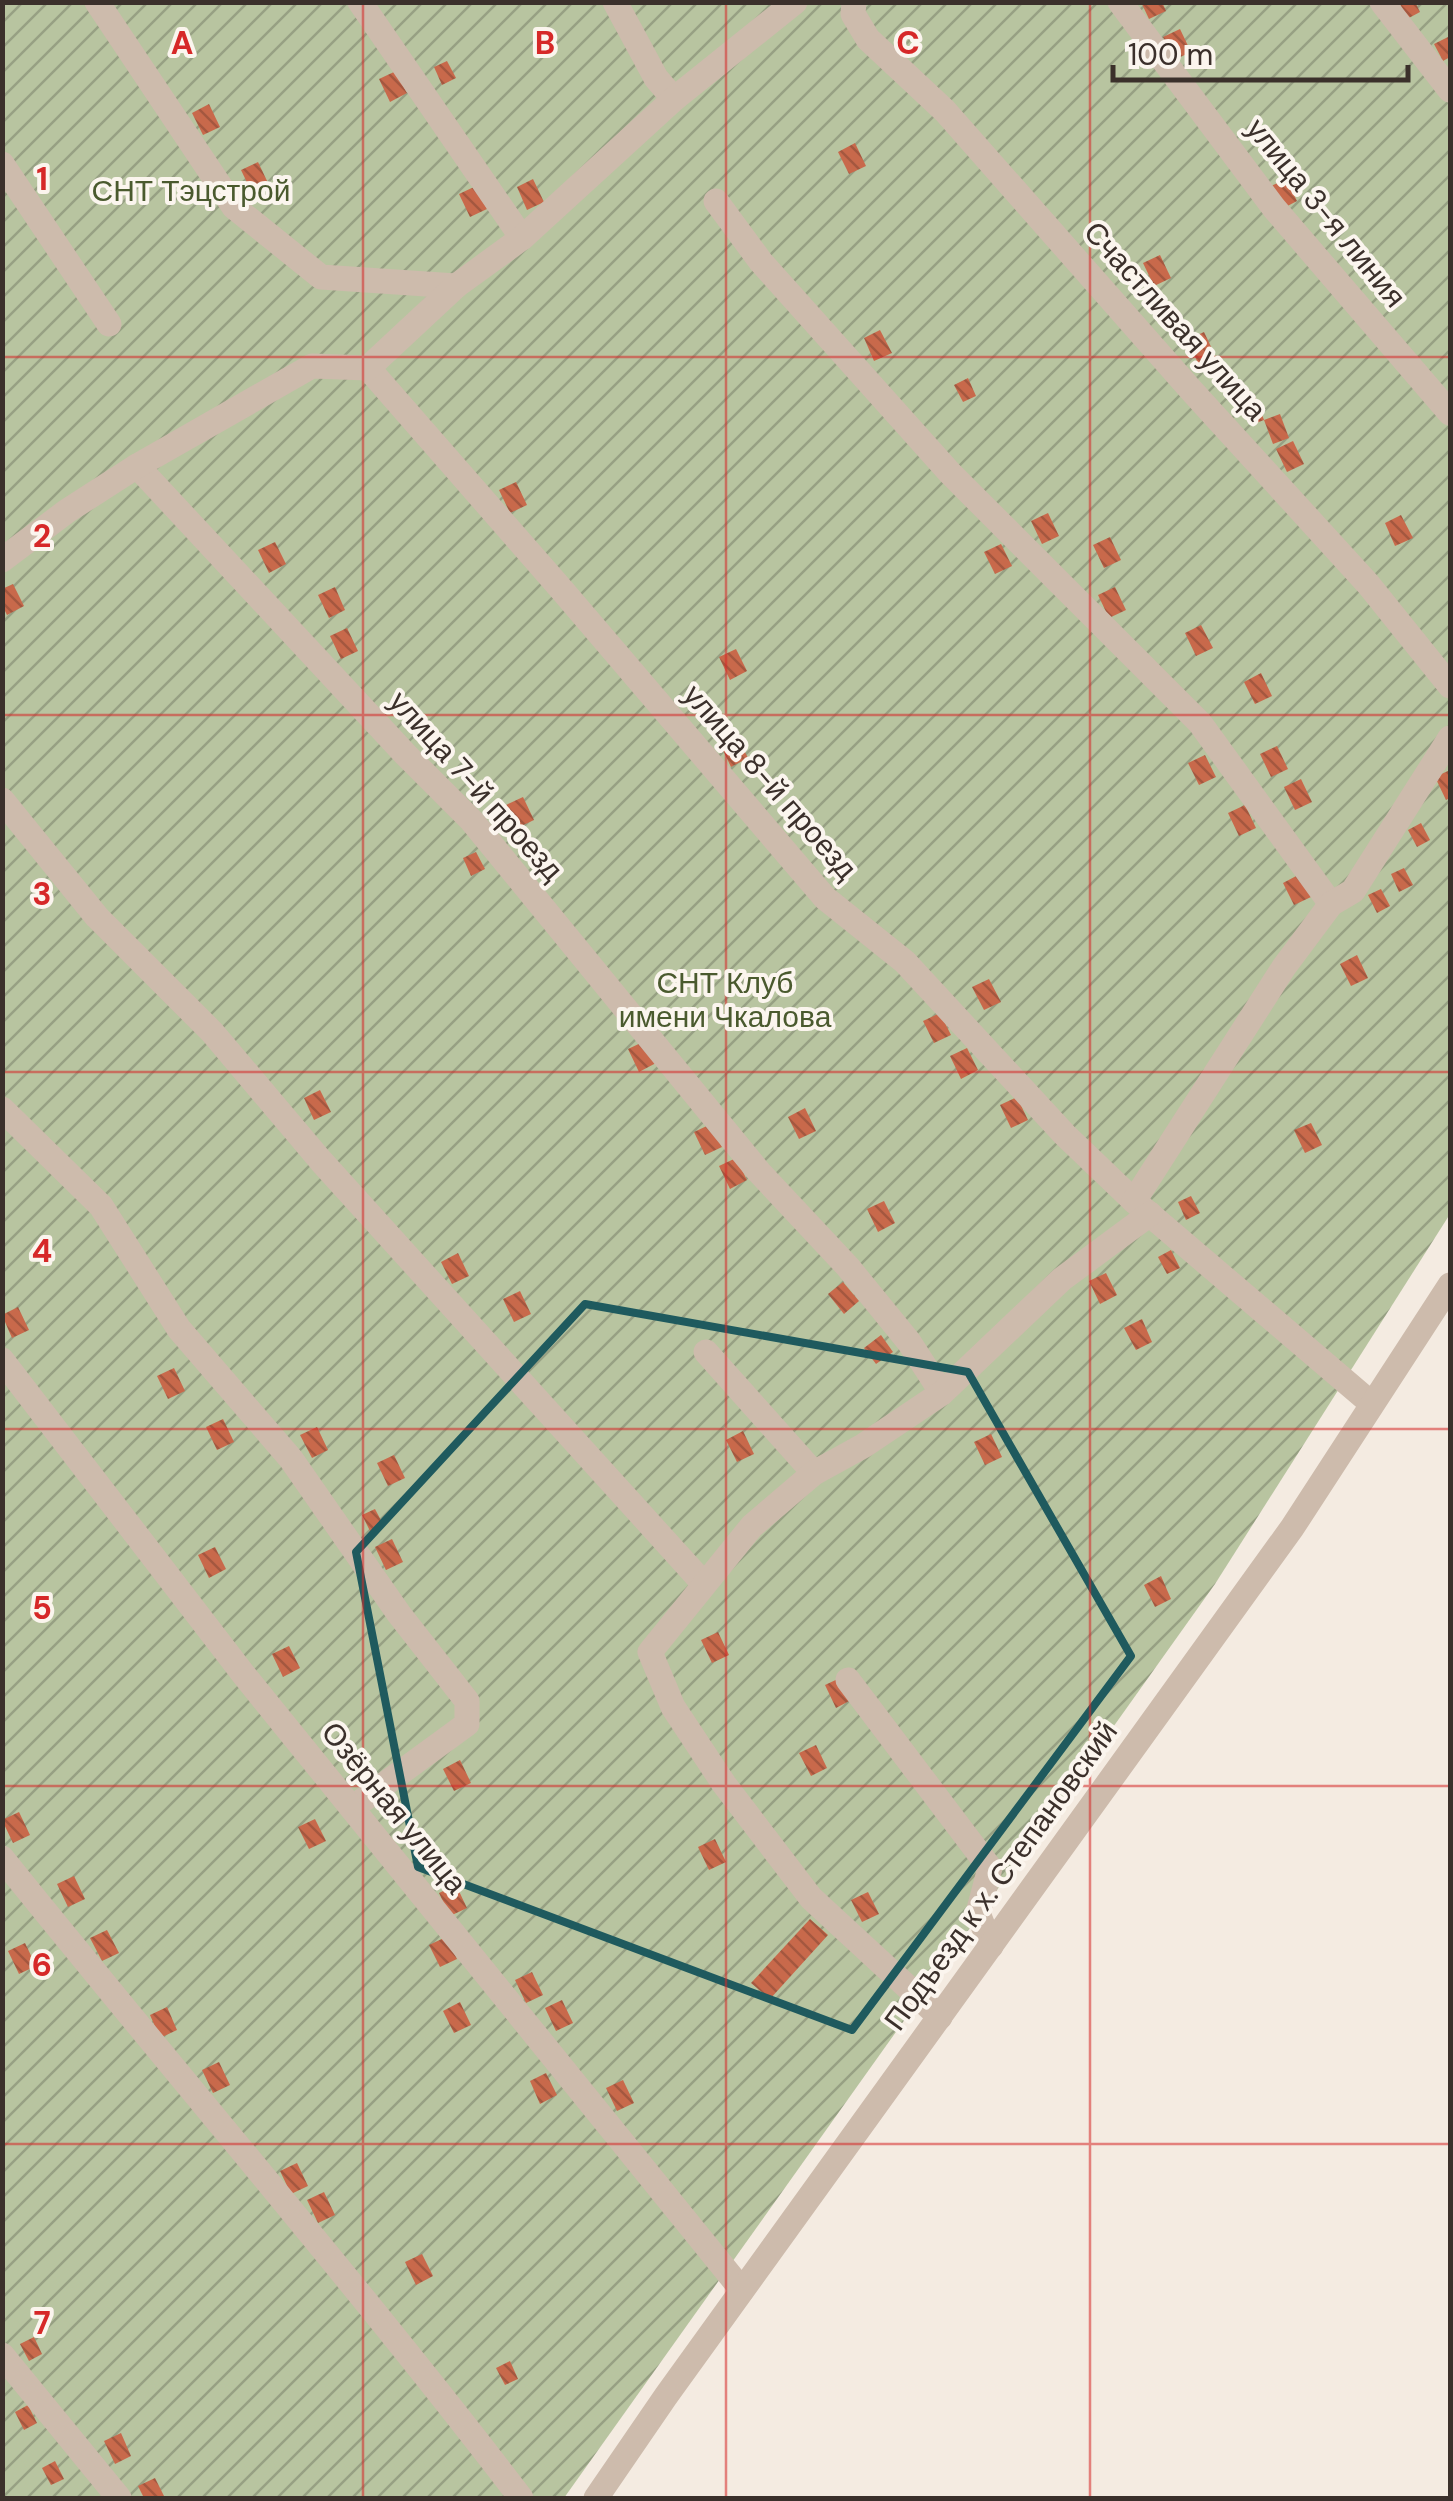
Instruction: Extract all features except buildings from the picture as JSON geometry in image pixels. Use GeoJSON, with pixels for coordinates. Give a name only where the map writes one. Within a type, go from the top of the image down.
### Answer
{"type":"FeatureCollection","features":[{"type":"Feature","properties":{"kind":"street"},"geometry":{"type":"LineString","coordinates":[[97,2],[234,207],[321,277],[456,286]]}},
{"type":"Feature","properties":{"kind":"street"},"geometry":{"type":"LineString","coordinates":[[360,2],[522,238]]}},
{"type":"Feature","properties":{"kind":"street"},"geometry":{"type":"LineString","coordinates":[[615,2],[656,78],[674,99]]}},
{"type":"Feature","properties":{"kind":"street"},"geometry":{"type":"LineString","coordinates":[[2,560],[137,466],[312,366],[368,368],[456,286],[522,238],[674,99],[795,2]]}},
{"type":"Feature","properties":{"kind":"street","name":"Счастливая улица"},"geometry":{"type":"LineString","coordinates":[[854,2],[853,14],[868,39],[945,111],[1368,584],[1450,686]]}},
{"type":"Feature","properties":{"kind":"street","name":"улица 3-я линия"},"geometry":{"type":"LineString","coordinates":[[1120,2],[1274,208],[1450,413]]}},
{"type":"Feature","properties":{"kind":"street"},"geometry":{"type":"LineString","coordinates":[[1382,2],[1450,90]]}},
{"type":"Feature","properties":{"kind":"street"},"geometry":{"type":"LineString","coordinates":[[2,164],[109,324]]}},
{"type":"Feature","properties":{"kind":"street"},"geometry":{"type":"LineString","coordinates":[[716,201],[762,262],[950,474],[1200,723],[1331,904]]}},
{"type":"Feature","properties":{"kind":"street","name":"улица 8-й проезд"},"geometry":{"type":"LineString","coordinates":[[368,368],[824,898],[905,962],[1065,1136],[1142,1208],[1372,1404]]}},
{"type":"Feature","properties":{"kind":"street","name":"улица 7-й проезд"},"geometry":{"type":"LineString","coordinates":[[137,466],[472,821],[759,1172],[861,1282],[909,1342],[942,1392]]}},
{"type":"Feature","properties":{"kind":"street"},"geometry":{"type":"LineString","coordinates":[[940,2017],[811,1898],[724,1784],[673,1707],[650,1652],[752,1526],[814,1472],[863,1446],[942,1392],[1142,1208],[1284,967],[1331,904],[1353,891],[1450,738]]}},
{"type":"Feature","properties":{"kind":"street"},"geometry":{"type":"LineString","coordinates":[[2,800],[97,917],[212,1032],[321,1162],[704,1584]]}},
{"type":"Feature","properties":{"kind":"street"},"geometry":{"type":"LineString","coordinates":[[2,1109],[100,1206],[179,1329],[290,1460],[399,1614],[468,1701],[467,1724],[352,1808]]}},
{"type":"Feature","properties":{"kind":"street","name":"Подъезд к х. Степановский"},"geometry":{"type":"LineString","coordinates":[[596,2498],[1292,1528],[1450,1284]]}},
{"type":"Feature","properties":{"kind":"street"},"geometry":{"type":"LineString","coordinates":[[706,1352],[814,1472]]}},
{"type":"Feature","properties":{"kind":"street","name":"Озёрная улица"},"geometry":{"type":"LineString","coordinates":[[2,1360],[244,1675],[742,2290]]}},
{"type":"Feature","properties":{"kind":"street"},"geometry":{"type":"LineString","coordinates":[[848,1680],[990,1868],[978,1912],[991,1946]]}},
{"type":"Feature","properties":{"kind":"street"},"geometry":{"type":"LineString","coordinates":[[2,1858],[444,2397],[520,2498]]}},
{"type":"Feature","properties":{"kind":"street"},"geometry":{"type":"LineString","coordinates":[[2,2355],[119,2498]]}},
{"type":"Feature","properties":{"kind":"highlighted area"},"geometry":{"type":"Polygon","coordinates":[[[585,1304],[968,1372],[1131,1656],[852,2030],[418,1867],[356,1552],[585,1304]]]}},
{"type":"Feature","properties":{"kind":"green space","name":"СНТ Клуб имени Чкалова"},"geometry":{"type":"Polygon","coordinates":[[[3,3],[1450,3],[1450,1214],[1215,1584],[564,2498],[3,2498],[3,3]]]}},
{"type":"Feature","properties":{"kind":"park label","name":"СНТ Тэцстрой"},"geometry":{"type":"Point","coordinates":[191,191]}}]}
